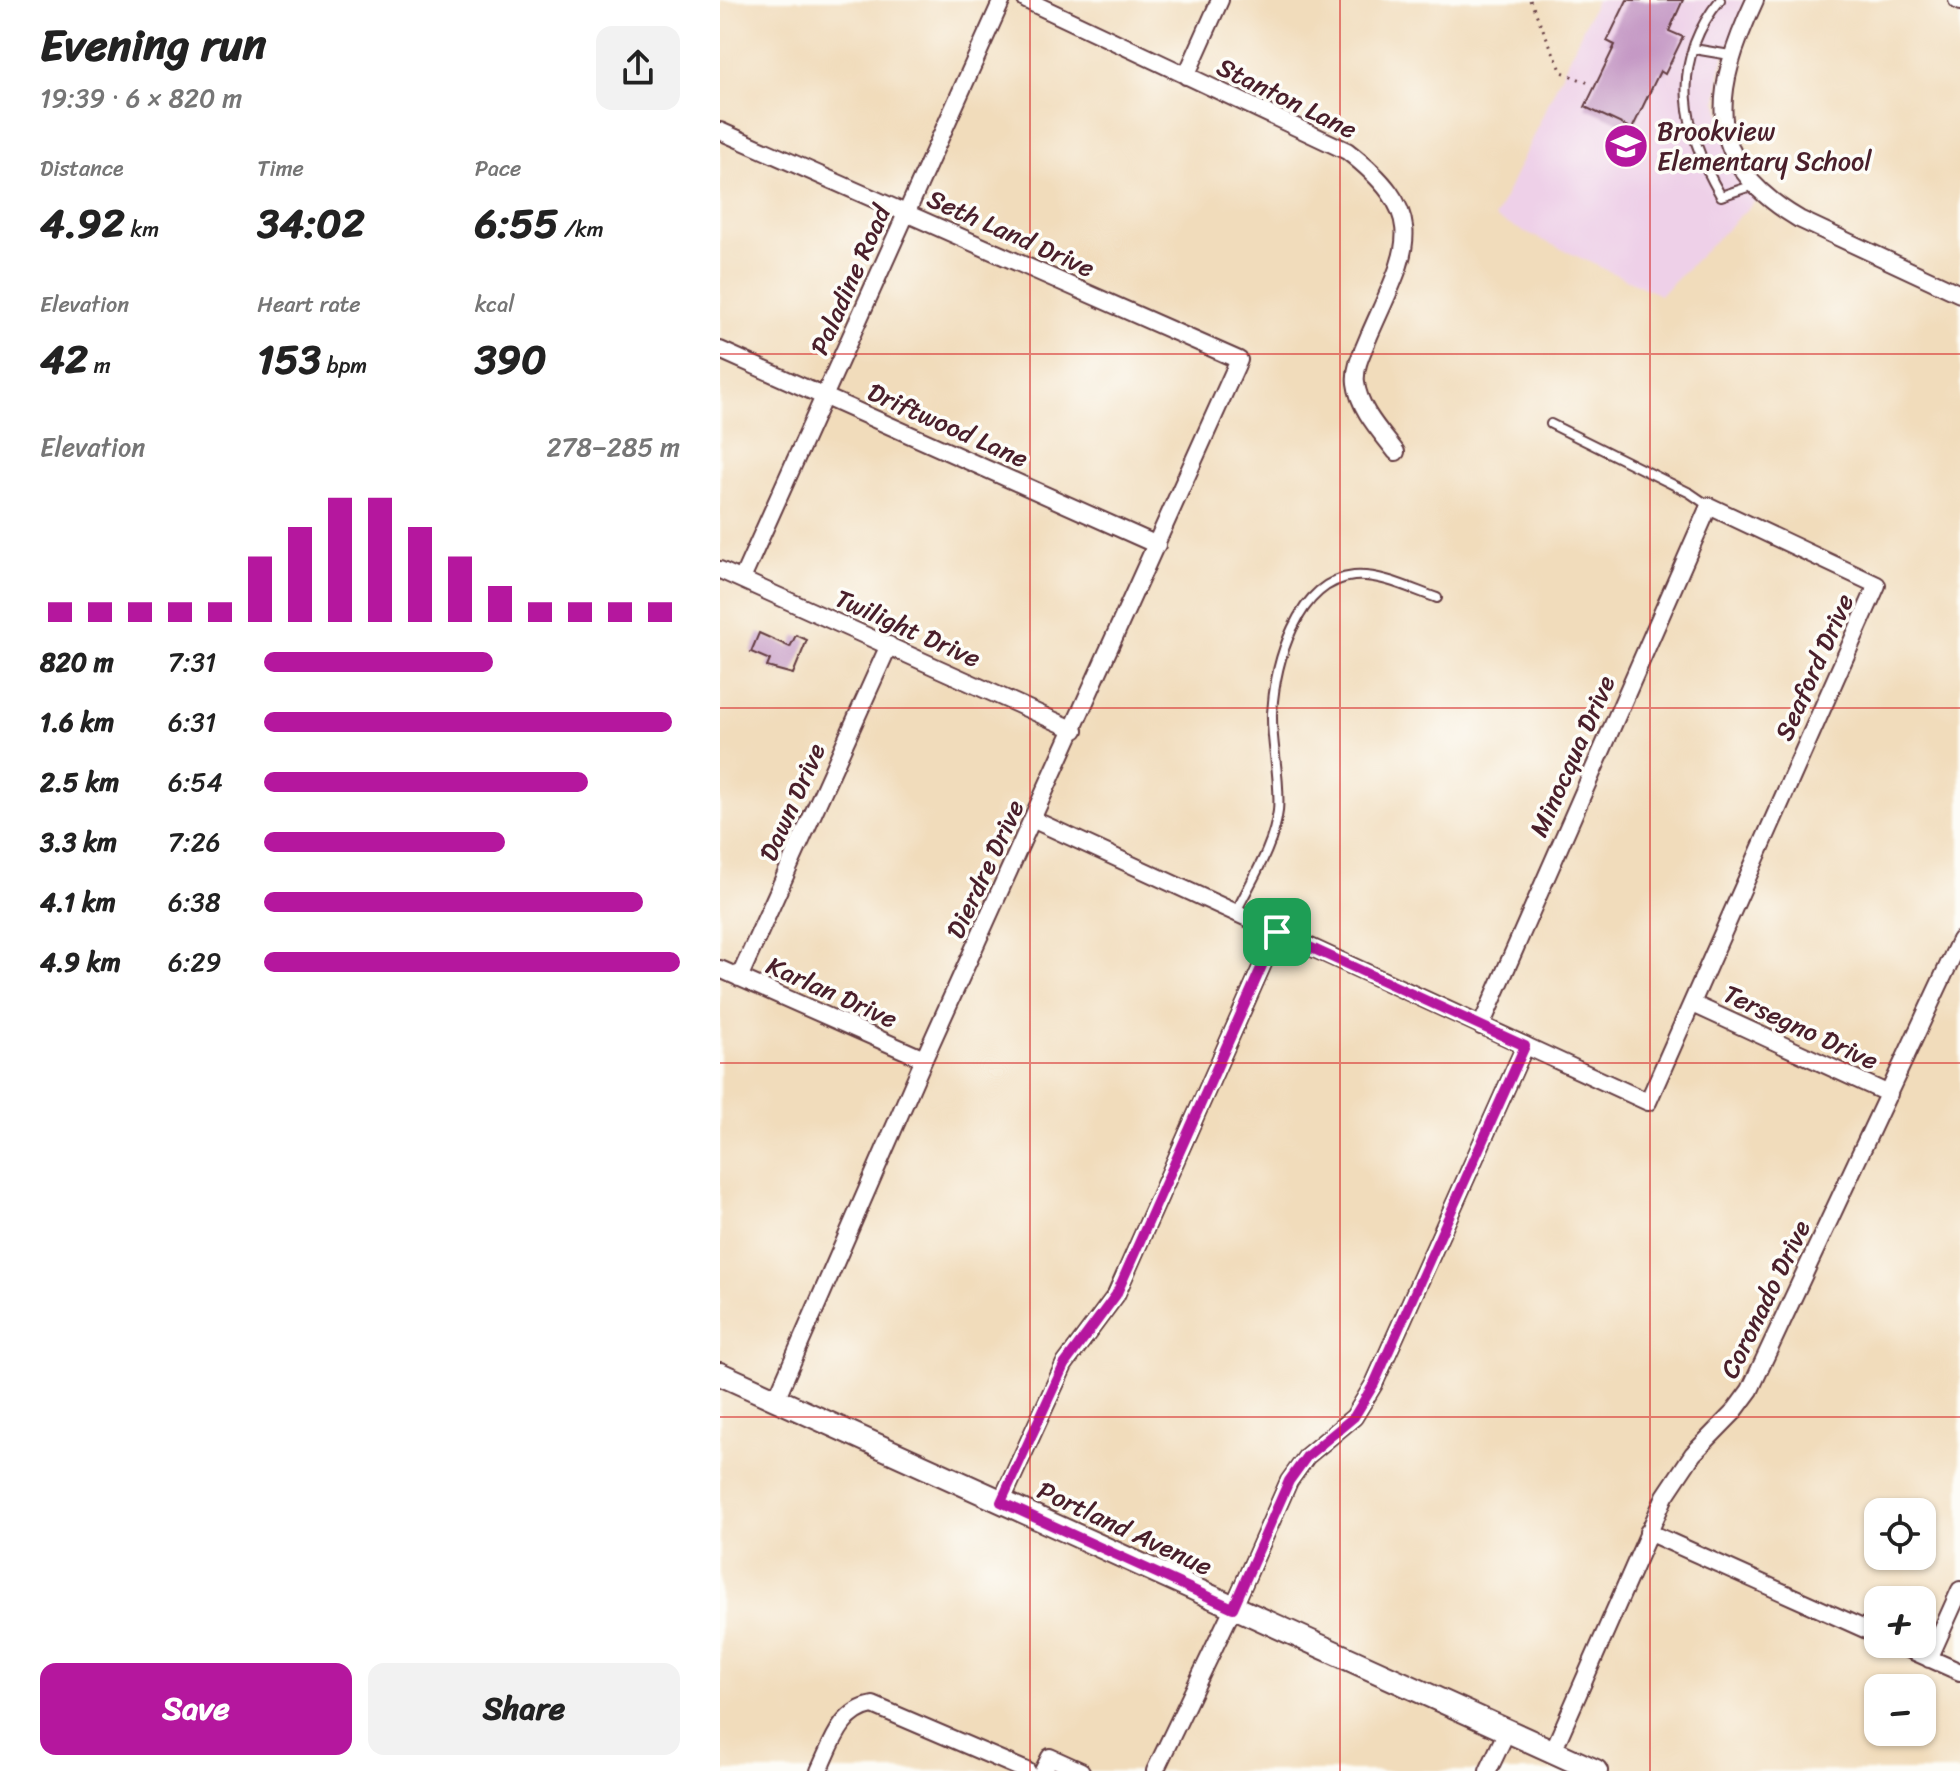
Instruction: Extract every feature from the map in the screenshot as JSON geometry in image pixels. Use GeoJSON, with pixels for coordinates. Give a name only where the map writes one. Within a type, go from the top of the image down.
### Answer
{"type":"FeatureCollection","features":[{"type":"Feature","properties":{"kind":"main road","name":"Portland Avenue"},"geometry":{"type":"LineString","coordinates":[[720,1374],[1596,1771]]}},
{"type":"Feature","properties":{"kind":"street","name":"Paladine Road"},"geometry":{"type":"LineString","coordinates":[[742,579],[1002,0]]}},
{"type":"Feature","properties":{"kind":"street","name":"Stanton Lane"},"geometry":{"type":"LineString","coordinates":[[1026,0],[1347,151],[1380,177],[1395,198],[1406,231],[1403,257],[1356,374],[1365,407],[1396,452]]}},
{"type":"Feature","properties":{"kind":"street"},"geometry":{"type":"LineString","coordinates":[[1186,76],[1220,0]]}},
{"type":"Feature","properties":{"kind":"street"},"geometry":{"type":"LineString","coordinates":[[1755,0],[1730,55],[1723,84],[1725,125],[1737,161],[1754,185],[1799,219],[1960,294]]}},
{"type":"Feature","properties":{"kind":"street","name":"Seth Land Drive"},"geometry":{"type":"LineString","coordinates":[[720,131],[1239,360]]}},
{"type":"Feature","properties":{"kind":"street","name":"Driftwood Lane"},"geometry":{"type":"LineString","coordinates":[[720,350],[1157,545]]}},
{"type":"Feature","properties":{"kind":"street","name":"Dierdre Drive"},"geometry":{"type":"LineString","coordinates":[[776,1399],[924,1059],[1075,730],[1239,360]]}},
{"type":"Feature","properties":{"kind":"street","name":"Seaford Drive"},"geometry":{"type":"LineString","coordinates":[[1525,1046],[1648,1102],[1877,585],[1709,506]]}},
{"type":"Feature","properties":{"kind":"street","name":"Minocqua Drive"},"geometry":{"type":"LineString","coordinates":[[1481,1026],[1709,506]]}},
{"type":"Feature","properties":{"kind":"street","name":"Twilight Drive"},"geometry":{"type":"LineString","coordinates":[[720,570],[1075,730]]}},
{"type":"Feature","properties":{"kind":"street","name":"Dawn Drive"},"geometry":{"type":"LineString","coordinates":[[739,978],[889,645]]}},
{"type":"Feature","properties":{"kind":"street"},"geometry":{"type":"LineString","coordinates":[[1034,820],[1525,1046],[1374,1384],[1354,1417],[1307,1456],[1289,1481],[1233,1608],[1155,1771]]}},
{"type":"Feature","properties":{"kind":"street"},"geometry":{"type":"LineString","coordinates":[[1001,1502],[1064,1365],[1105,1312],[1123,1281],[1277,932]]}},
{"type":"Feature","properties":{"kind":"street","name":"Coronado Drive"},"geometry":{"type":"LineString","coordinates":[[1553,1751],[1648,1532],[1684,1466],[1750,1390],[1960,940]]}},
{"type":"Feature","properties":{"kind":"street","name":"Karlan Drive"},"geometry":{"type":"LineString","coordinates":[[720,969],[924,1059]]}},
{"type":"Feature","properties":{"kind":"street","name":"Tersegno Drive"},"geometry":{"type":"LineString","coordinates":[[1693,1004],[1889,1094]]}},
{"type":"Feature","properties":{"kind":"street"},"geometry":{"type":"LineString","coordinates":[[1648,1532],[1864,1629]]}},
{"type":"Feature","properties":{"kind":"street"},"geometry":{"type":"LineString","coordinates":[[1960,1590],[1929,1659],[1960,1672]]}},
{"type":"Feature","properties":{"kind":"street"},"geometry":{"type":"LineString","coordinates":[[819,1771],[847,1717],[858,1708],[873,1705],[1027,1771]]}},
{"type":"Feature","properties":{"kind":"street"},"geometry":{"type":"LineString","coordinates":[[1488,1771],[1507,1731]]}},
{"type":"Feature","properties":{"kind":"street"},"geometry":{"type":"LineString","coordinates":[[1043,1771],[1050,1757],[1081,1771]]}},
{"type":"Feature","properties":{"kind":"lane"},"geometry":{"type":"LineString","coordinates":[[1720,0],[1708,15],[1694,49],[1686,83],[1687,118],[1700,159],[1721,196],[1754,185]]}},
{"type":"Feature","properties":{"kind":"lane"},"geometry":{"type":"LineString","coordinates":[[1694,49],[1730,55]]}},
{"type":"Feature","properties":{"kind":"lane","name":"Seaford Drive"},"geometry":{"type":"LineString","coordinates":[[1551,424],[1690,493],[1709,506]]}},
{"type":"Feature","properties":{"kind":"lane"},"geometry":{"type":"LineString","coordinates":[[1236,913],[1269,846],[1278,813],[1272,713],[1286,645],[1301,611],[1322,590],[1353,576],[1376,577],[1437,598]]}},
{"type":"Feature","properties":{"kind":"path"},"geometry":{"type":"LineString","coordinates":[[1530,0],[1562,72],[1591,84]]}},
{"type":"Feature","properties":{"kind":"shaded area","name":"Brookview Elementary School"},"geometry":{"type":"Polygon","coordinates":[[[1596,0],[1748,0],[1721,65],[1717,101],[1744,183],[1757,199],[1660,295],[1495,218],[1596,0]]]}},
{"type":"Feature","properties":{"kind":"building","name":"Brookview Elementary School"},"geometry":{"type":"Polygon","coordinates":[[[1627,0],[1683,0],[1669,31],[1683,37],[1665,74],[1660,71],[1632,129],[1585,107],[1615,45],[1607,41],[1627,0]]]}},
{"type":"Feature","properties":{"kind":"building"},"geometry":{"type":"Polygon","coordinates":[[[759,633],[790,647],[796,635],[807,640],[793,674],[767,667],[770,660],[751,652],[759,633]]]}},
{"type":"Feature","properties":{"kind":"place","name":"Brookview Elementary School"},"geometry":{"type":"Point","coordinates":[1626,146]}},
{"type":"Feature","properties":{"kind":"route"},"geometry":{"type":"LineString","coordinates":[[1277,932],[1525,1046],[1374,1384],[1354,1417],[1296,1469],[1233,1608],[1001,1502],[1064,1365],[1116,1295],[1277,932]]}}]}
